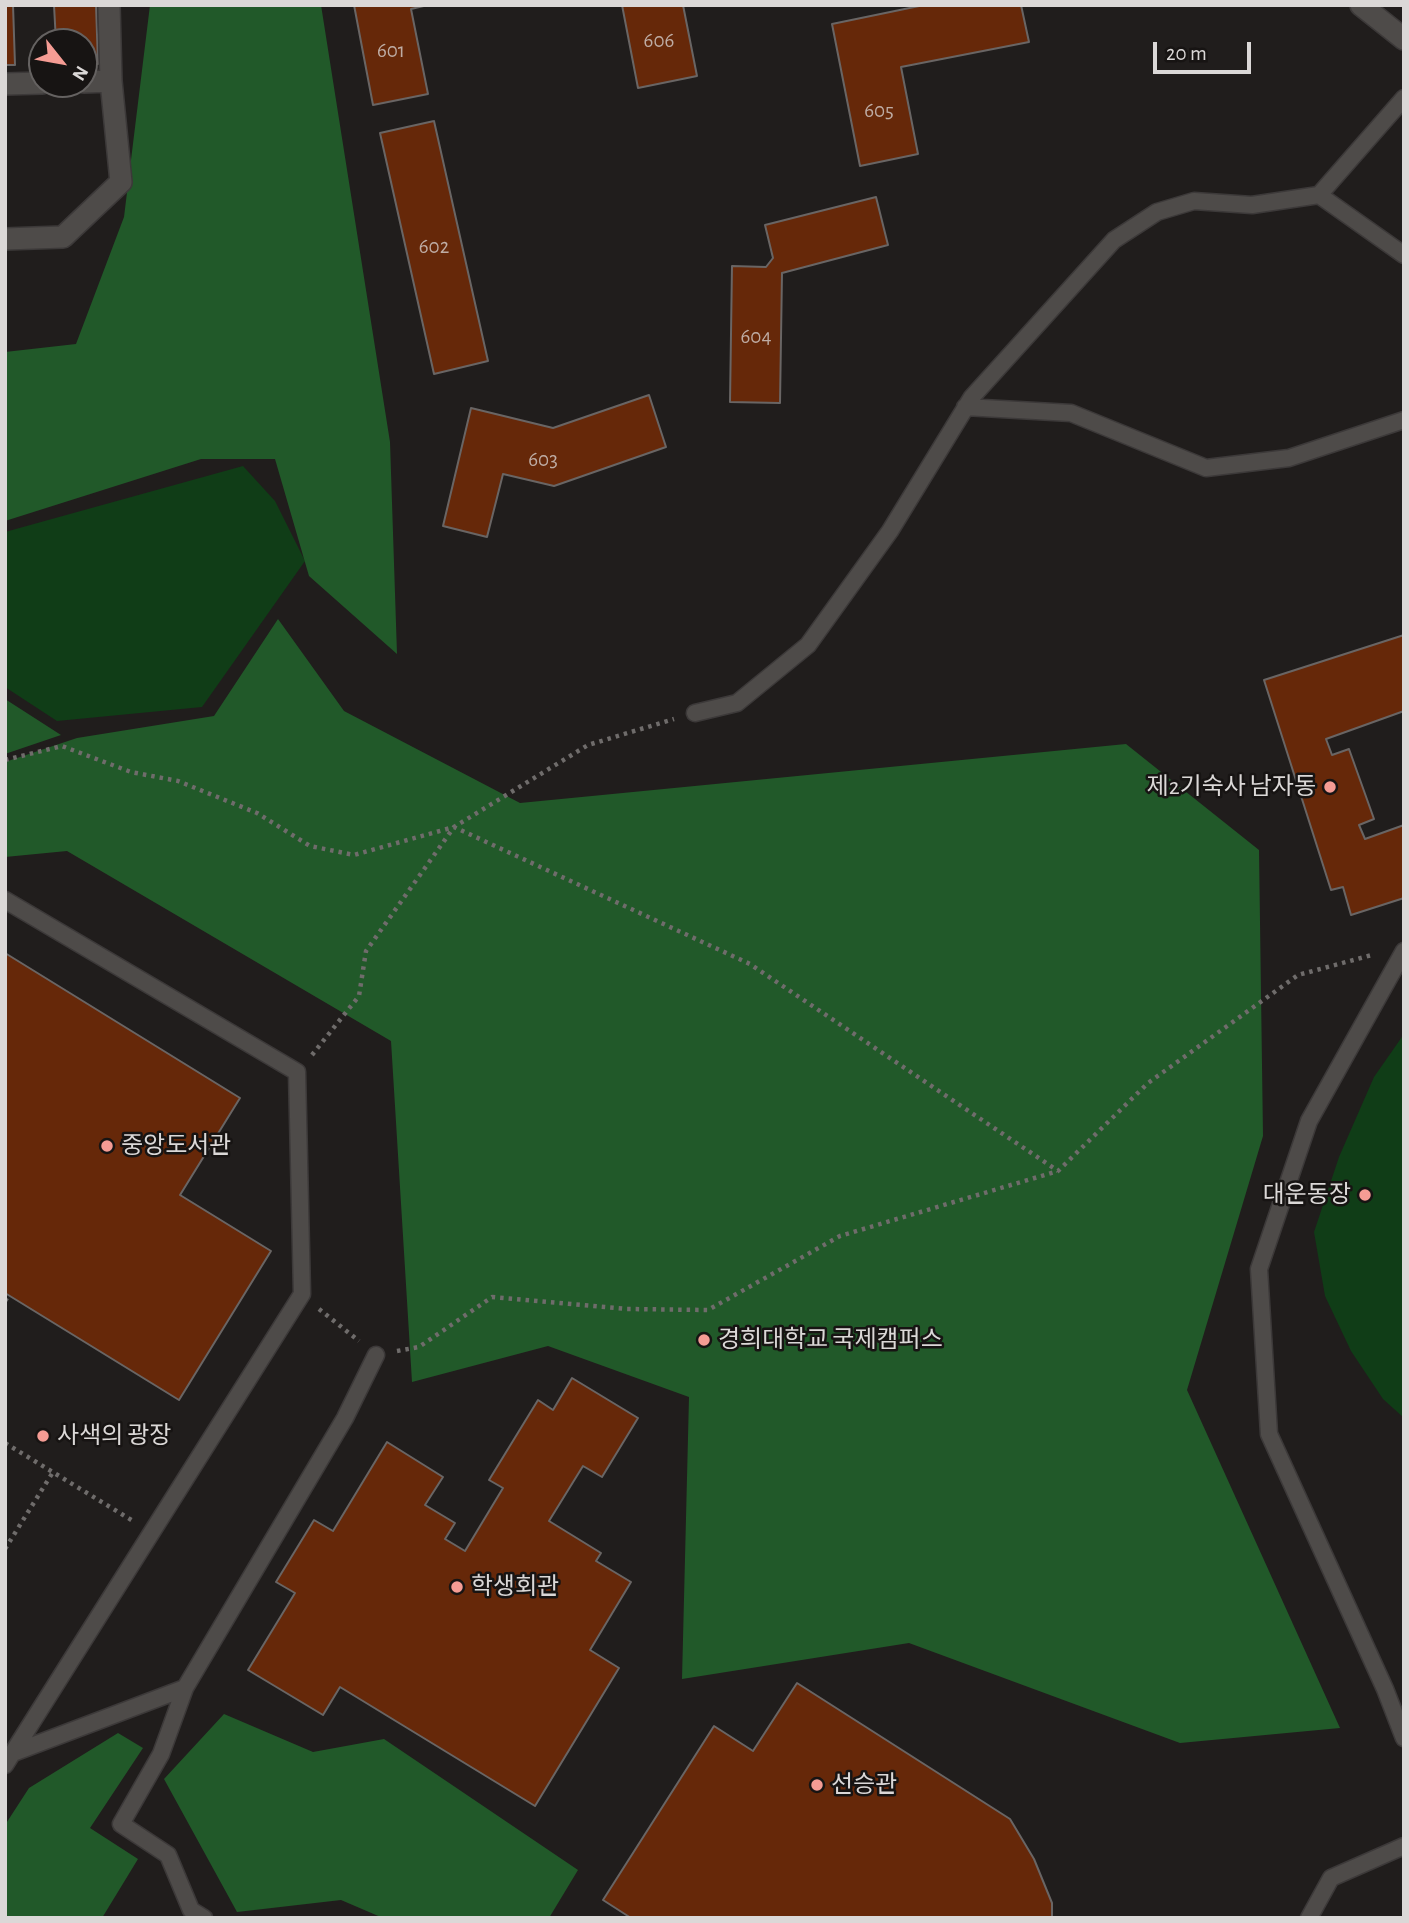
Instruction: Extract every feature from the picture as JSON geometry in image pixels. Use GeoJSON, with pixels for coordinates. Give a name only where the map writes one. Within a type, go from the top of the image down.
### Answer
{"type":"FeatureCollection","features":[{"type":"Feature","properties":{"kind":"street"},"geometry":{"type":"LineString","coordinates":[[5,239],[63,237],[121,182],[111,81],[109,5]]}},
{"type":"Feature","properties":{"kind":"street"},"geometry":{"type":"LineString","coordinates":[[1360,5],[1404,39]]}},
{"type":"Feature","properties":{"kind":"street"},"geometry":{"type":"LineString","coordinates":[[98,81],[111,81]]}},
{"type":"Feature","properties":{"kind":"street"},"geometry":{"type":"LineString","coordinates":[[5,84],[28,83]]}},
{"type":"Feature","properties":{"kind":"lane"},"geometry":{"type":"LineString","coordinates":[[695,713],[737,703],[808,645],[890,531],[965,407],[1114,240],[1157,212],[1194,201],[1252,205],[1318,195],[1404,98]]}},
{"type":"Feature","properties":{"kind":"lane"},"geometry":{"type":"LineString","coordinates":[[1318,195],[1404,255]]}},
{"type":"Feature","properties":{"kind":"lane"},"geometry":{"type":"LineString","coordinates":[[965,407],[1071,413],[1206,468],[1289,458],[1404,421]]}},
{"type":"Feature","properties":{"kind":"lane"},"geometry":{"type":"LineString","coordinates":[[5,900],[297,1072],[302,1294],[9,1759]]}},
{"type":"Feature","properties":{"kind":"lane"},"geometry":{"type":"LineString","coordinates":[[1404,951],[1309,1121],[1259,1269],[1269,1434],[1385,1689],[1404,1738]]}},
{"type":"Feature","properties":{"kind":"lane"},"geometry":{"type":"LineString","coordinates":[[204,1918],[191,1910],[168,1854],[121,1824],[161,1754],[185,1688],[345,1419],[376,1355]]}},
{"type":"Feature","properties":{"kind":"lane"},"geometry":{"type":"LineString","coordinates":[[9,1759],[185,1688]]}},
{"type":"Feature","properties":{"kind":"lane"},"geometry":{"type":"LineString","coordinates":[[1308,1918],[1331,1878],[1404,1846]]}},
{"type":"Feature","properties":{"kind":"path"},"geometry":{"type":"LineString","coordinates":[[5,760],[62,746],[131,772],[178,781],[257,813],[310,846],[354,855],[454,827],[588,745],[695,713]]}},
{"type":"Feature","properties":{"kind":"path"},"geometry":{"type":"LineString","coordinates":[[297,1072],[359,996],[366,951],[454,827]]}},
{"type":"Feature","properties":{"kind":"path"},"geometry":{"type":"LineString","coordinates":[[454,827],[750,964],[1058,1171]]}},
{"type":"Feature","properties":{"kind":"path"},"geometry":{"type":"LineString","coordinates":[[302,1294],[376,1355],[419,1347],[492,1297],[627,1308],[708,1310],[840,1236],[1058,1171],[1148,1083],[1298,975],[1377,954]]}},
{"type":"Feature","properties":{"kind":"path"},"geometry":{"type":"LineString","coordinates":[[5,1301],[9,1295]]}},
{"type":"Feature","properties":{"kind":"path"},"geometry":{"type":"LineString","coordinates":[[5,1443],[137,1523]]}},
{"type":"Feature","properties":{"kind":"path"},"geometry":{"type":"LineString","coordinates":[[5,1549],[53,1472]]}},
{"type":"Feature","properties":{"kind":"green space"},"geometry":{"type":"Polygon","coordinates":[[[150,5],[321,5],[390,442],[397,654],[309,576],[275,459],[201,459],[5,521],[5,352],[76,344],[124,217],[150,5]]]}},
{"type":"Feature","properties":{"kind":"green space"},"geometry":{"type":"Polygon","coordinates":[[[243,466],[275,501],[305,561],[202,707],[57,721],[5,687],[5,532],[243,466]]]}},
{"type":"Feature","properties":{"kind":"green space"},"geometry":{"type":"Polygon","coordinates":[[[278,619],[344,711],[520,803],[1126,744],[1259,850],[1263,1136],[1187,1390],[1340,1728],[1180,1743],[909,1643],[682,1679],[689,1397],[548,1346],[412,1382],[391,1041],[67,851],[5,857],[5,762],[77,738],[214,716],[278,619]]]}},
{"type":"Feature","properties":{"kind":"green space"},"geometry":{"type":"Polygon","coordinates":[[[5,699],[61,735],[5,754],[5,699]]]}},
{"type":"Feature","properties":{"kind":"green space","name":"대운동장"},"geometry":{"type":"Polygon","coordinates":[[[1404,1034],[1404,1418],[1383,1399],[1351,1351],[1325,1296],[1314,1232],[1339,1157],[1374,1077],[1404,1034]]]}},
{"type":"Feature","properties":{"kind":"green space"},"geometry":{"type":"Polygon","coordinates":[[[224,1714],[313,1752],[384,1739],[578,1870],[549,1918],[383,1918],[341,1900],[237,1912],[164,1779],[224,1714]]]}},
{"type":"Feature","properties":{"kind":"green space"},"geometry":{"type":"Polygon","coordinates":[[[118,1733],[143,1748],[90,1828],[138,1859],[102,1918],[5,1918],[5,1825],[29,1788],[118,1733]]]}},
{"type":"Feature","properties":{"kind":"building"},"geometry":{"type":"Polygon","coordinates":[[[5,5],[13,5],[15,65],[5,65],[5,5]]]}},
{"type":"Feature","properties":{"kind":"building"},"geometry":{"type":"Polygon","coordinates":[[[54,5],[96,5],[97,28],[55,28],[54,5]]]}},
{"type":"Feature","properties":{"kind":"building"},"geometry":{"type":"Polygon","coordinates":[[[354,5],[428,5],[411,9],[428,94],[373,105],[354,5]]]}},
{"type":"Feature","properties":{"kind":"building"},"geometry":{"type":"Polygon","coordinates":[[[622,5],[683,5],[697,76],[638,88],[622,5]]]}},
{"type":"Feature","properties":{"kind":"building"},"geometry":{"type":"Polygon","coordinates":[[[924,5],[1021,5],[1029,42],[901,67],[918,154],[860,166],[832,24],[924,5]]]}},
{"type":"Feature","properties":{"kind":"building"},"geometry":{"type":"Polygon","coordinates":[[[434,121],[488,361],[434,374],[380,133],[434,121]]]}},
{"type":"Feature","properties":{"kind":"building"},"geometry":{"type":"Polygon","coordinates":[[[876,197],[888,245],[782,273],[780,403],[730,402],[732,266],[766,267],[773,258],[765,225],[876,197]]]}},
{"type":"Feature","properties":{"kind":"building"},"geometry":{"type":"Polygon","coordinates":[[[649,395],[666,447],[554,486],[503,474],[487,537],[443,526],[471,408],[553,428],[649,395]]]}},
{"type":"Feature","properties":{"kind":"building","name":"제2기숙사 남자동"},"geometry":{"type":"Polygon","coordinates":[[[1404,635],[1404,711],[1326,739],[1332,755],[1349,749],[1374,819],[1359,825],[1365,839],[1404,825],[1404,898],[1351,915],[1343,887],[1331,890],[1264,680],[1404,635]]]}},
{"type":"Feature","properties":{"kind":"building","name":"중앙도서관"},"geometry":{"type":"Polygon","coordinates":[[[5,953],[240,1098],[180,1195],[271,1251],[179,1400],[5,1293],[5,953]]]}},
{"type":"Feature","properties":{"kind":"building","name":"학생회관"},"geometry":{"type":"Polygon","coordinates":[[[572,1378],[638,1418],[602,1477],[583,1466],[549,1521],[601,1553],[596,1561],[631,1582],[590,1650],[619,1668],[535,1806],[340,1687],[323,1715],[248,1670],[295,1593],[276,1582],[314,1520],[333,1531],[387,1442],[443,1477],[425,1505],[455,1523],[445,1539],[465,1551],[503,1488],[489,1480],[538,1400],[553,1410],[572,1378]]]}},
{"type":"Feature","properties":{"kind":"building","name":"선승관"},"geometry":{"type":"Polygon","coordinates":[[[797,1683],[1010,1819],[1034,1859],[1052,1903],[1052,1918],[631,1918],[603,1900],[714,1726],[753,1751],[797,1683]]]}},
{"type":"Feature","properties":{"kind":"place","name":"제2기숙사 남자동"},"geometry":{"type":"Point","coordinates":[1330,787]}},
{"type":"Feature","properties":{"kind":"place","name":"중앙도서관"},"geometry":{"type":"Point","coordinates":[107,1146]}},
{"type":"Feature","properties":{"kind":"place","name":"대운동장"},"geometry":{"type":"Point","coordinates":[1365,1195]}},
{"type":"Feature","properties":{"kind":"place","name":"경희대학교 국제캠퍼스"},"geometry":{"type":"Point","coordinates":[704,1340]}},
{"type":"Feature","properties":{"kind":"place","name":"사색의 광장"},"geometry":{"type":"Point","coordinates":[43,1436]}},
{"type":"Feature","properties":{"kind":"place","name":"학생회관"},"geometry":{"type":"Point","coordinates":[457,1587]}},
{"type":"Feature","properties":{"kind":"place","name":"선승관"},"geometry":{"type":"Point","coordinates":[817,1785]}}]}
